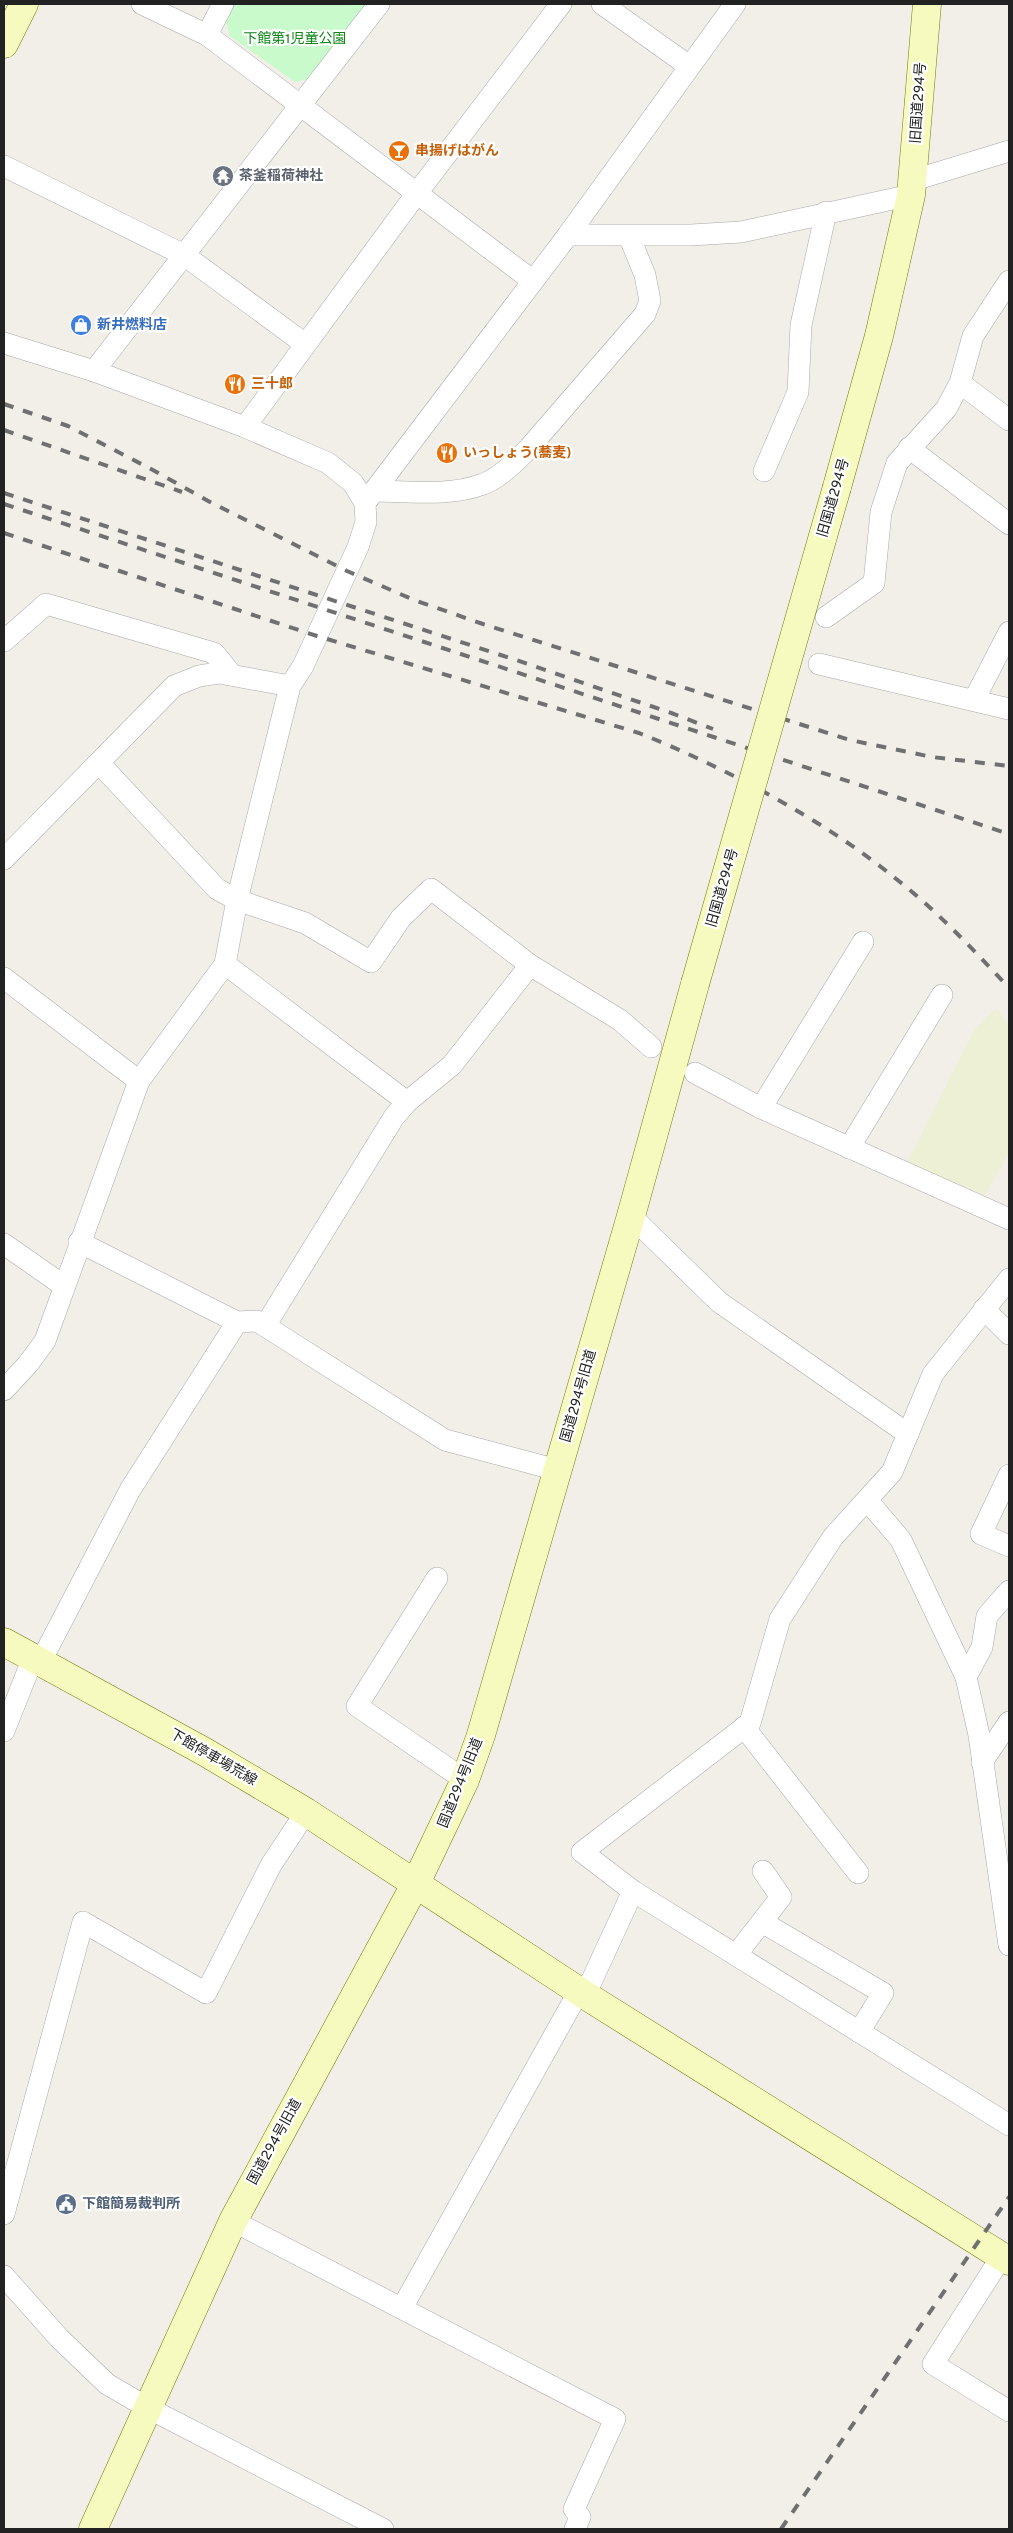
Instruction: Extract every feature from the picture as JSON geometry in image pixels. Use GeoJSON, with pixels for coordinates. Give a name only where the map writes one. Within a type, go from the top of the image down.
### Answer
{"type":"FeatureCollection","features":[{"type":"Feature","properties":{"kind":"street"},"geometry":{"type":"LineString","coordinates":[[4,44],[24,4]]}},
{"type":"Feature","properties":{"kind":"street"},"geometry":{"type":"LineString","coordinates":[[142,4],[207,35],[301,104],[533,281]]}},
{"type":"Feature","properties":{"kind":"street"},"geometry":{"type":"LineString","coordinates":[[207,35],[223,4]]}},
{"type":"Feature","properties":{"kind":"street"},"geometry":{"type":"LineString","coordinates":[[94,370],[379,4]]}},
{"type":"Feature","properties":{"kind":"street"},"geometry":{"type":"LineString","coordinates":[[245,427],[417,193],[561,4]]}},
{"type":"Feature","properties":{"kind":"street"},"geometry":{"type":"LineString","coordinates":[[602,4],[689,66]]}},
{"type":"Feature","properties":{"kind":"street"},"geometry":{"type":"LineString","coordinates":[[4,1390],[28,1364],[45,1341],[139,1082],[225,964],[237,900],[290,686],[307,658],[358,546],[366,522],[370,497],[568,235],[735,4]]}},
{"type":"Feature","properties":{"kind":"street","name":"旧国道294号"},"geometry":{"type":"LineString","coordinates":[[695,984],[879,336],[913,188],[927,4]]}},
{"type":"Feature","properties":{"kind":"street"},"geometry":{"type":"LineString","coordinates":[[568,235],[629,236],[741,232],[826,212],[913,188],[1009,151]]}},
{"type":"Feature","properties":{"kind":"street"},"geometry":{"type":"LineString","coordinates":[[4,166],[184,255],[306,344]]}},
{"type":"Feature","properties":{"kind":"street"},"geometry":{"type":"LineString","coordinates":[[763,470],[798,392],[801,325],[826,212]]}},
{"type":"Feature","properties":{"kind":"street"},"geometry":{"type":"LineString","coordinates":[[4,343],[94,370],[245,427],[328,463],[370,497],[472,488],[485,484],[512,464],[529,448],[645,314],[650,302],[645,275],[629,236]]}},
{"type":"Feature","properties":{"kind":"street"},"geometry":{"type":"LineString","coordinates":[[826,617],[874,583],[881,512],[897,463],[946,409],[960,383],[973,336],[1009,281]]}},
{"type":"Feature","properties":{"kind":"street"},"geometry":{"type":"LineString","coordinates":[[960,383],[1009,420]]}},
{"type":"Feature","properties":{"kind":"street"},"geometry":{"type":"LineString","coordinates":[[909,448],[1009,524]]}},
{"type":"Feature","properties":{"kind":"street"},"geometry":{"type":"LineString","coordinates":[[4,640],[46,604],[214,653],[232,675]]}},
{"type":"Feature","properties":{"kind":"street"},"geometry":{"type":"LineString","coordinates":[[974,700],[1009,632]]}},
{"type":"Feature","properties":{"kind":"street"},"geometry":{"type":"LineString","coordinates":[[819,664],[1009,709]]}},
{"type":"Feature","properties":{"kind":"street"},"geometry":{"type":"LineString","coordinates":[[4,859],[174,686],[199,676],[219,673],[290,686]]}},
{"type":"Feature","properties":{"kind":"street"},"geometry":{"type":"LineString","coordinates":[[99,763],[217,889],[237,900],[305,923],[372,962],[401,918],[431,889],[530,965],[620,1020],[651,1047]]}},
{"type":"Feature","properties":{"kind":"street"},"geometry":{"type":"LineString","coordinates":[[761,1108],[864,942]]}},
{"type":"Feature","properties":{"kind":"street"},"geometry":{"type":"LineString","coordinates":[[225,964],[407,1102]]}},
{"type":"Feature","properties":{"kind":"street"},"geometry":{"type":"LineString","coordinates":[[265,1326],[394,1117],[407,1102],[452,1065],[530,965]]}},
{"type":"Feature","properties":{"kind":"street"},"geometry":{"type":"LineString","coordinates":[[4,978],[139,1082]]}},
{"type":"Feature","properties":{"kind":"street","name":"国道294号旧道"},"geometry":{"type":"LineString","coordinates":[[93,2529],[233,2220],[416,1883],[465,1780],[481,1735],[631,1216],[695,984]]}},
{"type":"Feature","properties":{"kind":"street"},"geometry":{"type":"LineString","coordinates":[[848,1148],[942,995]]}},
{"type":"Feature","properties":{"kind":"street"},"geometry":{"type":"LineString","coordinates":[[695,1073],[761,1108],[1009,1219]]}},
{"type":"Feature","properties":{"kind":"street"},"geometry":{"type":"LineString","coordinates":[[631,1216],[720,1302],[908,1434]]}},
{"type":"Feature","properties":{"kind":"street"},"geometry":{"type":"LineString","coordinates":[[80,1242],[237,1322],[257,1321],[445,1440],[557,1470]]}},
{"type":"Feature","properties":{"kind":"street"},"geometry":{"type":"LineString","coordinates":[[4,1244],[64,1286]]}},
{"type":"Feature","properties":{"kind":"street"},"geometry":{"type":"LineString","coordinates":[[1009,1279],[932,1374],[892,1472],[833,1536],[780,1619],[750,1723],[582,1852],[632,1891],[1009,2125]]}},
{"type":"Feature","properties":{"kind":"street"},"geometry":{"type":"LineString","coordinates":[[984,1309],[1009,1334]]}},
{"type":"Feature","properties":{"kind":"street"},"geometry":{"type":"LineString","coordinates":[[4,1731],[37,1660],[130,1490],[237,1322]]}},
{"type":"Feature","properties":{"kind":"street"},"geometry":{"type":"LineString","coordinates":[[1009,1475],[981,1534],[1009,1546]]}},
{"type":"Feature","properties":{"kind":"street"},"geometry":{"type":"LineString","coordinates":[[867,1500],[901,1540],[966,1677],[982,1762],[1002,1844],[1009,1946]]}},
{"type":"Feature","properties":{"kind":"street"},"geometry":{"type":"LineString","coordinates":[[437,1578],[357,1706],[465,1780]]}},
{"type":"Feature","properties":{"kind":"street"},"geometry":{"type":"LineString","coordinates":[[966,1677],[982,1647],[987,1616],[1009,1591]]}},
{"type":"Feature","properties":{"kind":"street","name":"下館停車場荒線"},"geometry":{"type":"LineString","coordinates":[[4,1642],[205,1752],[306,1812],[582,1993],[1006,2259]]}},
{"type":"Feature","properties":{"kind":"street"},"geometry":{"type":"LineString","coordinates":[[982,1762],[1009,1722]]}},
{"type":"Feature","properties":{"kind":"street"},"geometry":{"type":"LineString","coordinates":[[744,1728],[858,1873]]}},
{"type":"Feature","properties":{"kind":"street"},"geometry":{"type":"LineString","coordinates":[[4,2214],[83,1922],[206,1993],[271,1865],[306,1812]]}},
{"type":"Feature","properties":{"kind":"street"},"geometry":{"type":"LineString","coordinates":[[736,1955],[781,1897],[763,1871]]}},
{"type":"Feature","properties":{"kind":"street"},"geometry":{"type":"LineString","coordinates":[[402,2308],[582,1993],[632,1891]]}},
{"type":"Feature","properties":{"kind":"street"},"geometry":{"type":"LineString","coordinates":[[762,1922],[883,1993],[859,2032]]}},
{"type":"Feature","properties":{"kind":"street"},"geometry":{"type":"LineString","coordinates":[[233,2220],[615,2419],[574,2509],[580,2517],[575,2529]]}},
{"type":"Feature","properties":{"kind":"street"},"geometry":{"type":"LineString","coordinates":[[1006,2259],[934,2364],[1009,2411]]}},
{"type":"Feature","properties":{"kind":"street"},"geometry":{"type":"LineString","coordinates":[[4,2276],[59,2338],[107,2384],[343,2520],[383,2529]]}},
{"type":"Feature","properties":{"kind":"green space","name":"下館第1児童公園"},"geometry":{"type":"Polygon","coordinates":[[[232,4],[367,4],[309,79],[295,82],[230,36],[225,17],[232,4]]]}},
{"type":"Feature","properties":{"kind":"green space"},"geometry":{"type":"Polygon","coordinates":[[[997,1008],[1009,1026],[1009,1153],[985,1195],[905,1166],[975,1029],[997,1008]]]}},
{"type":"Feature","properties":{"kind":"railway"},"geometry":{"type":"LineString","coordinates":[[4,404],[68,426],[210,502],[347,571],[414,600],[483,624],[850,740],[932,757],[1009,766]]}},
{"type":"Feature","properties":{"kind":"railway"},"geometry":{"type":"LineString","coordinates":[[4,430],[182,492]]}},
{"type":"Feature","properties":{"kind":"railway"},"geometry":{"type":"LineString","coordinates":[[4,493],[516,660],[713,729]]}},
{"type":"Feature","properties":{"kind":"railway"},"geometry":{"type":"LineString","coordinates":[[4,504],[1009,834]]}},
{"type":"Feature","properties":{"kind":"railway"},"geometry":{"type":"LineString","coordinates":[[4,533],[317,636],[639,733],[705,762],[772,796],[867,857],[940,917],[1009,988]]}},
{"type":"Feature","properties":{"kind":"railway"},"geometry":{"type":"LineString","coordinates":[[781,2529],[1009,2197]]}},
{"type":"Feature","properties":{"kind":"place","name":"串揚げはがん"},"geometry":{"type":"Point","coordinates":[399,151]}},
{"type":"Feature","properties":{"kind":"place","name":"茶釜稲荷神社"},"geometry":{"type":"Point","coordinates":[223,176]}},
{"type":"Feature","properties":{"kind":"place","name":"新井燃料店"},"geometry":{"type":"Point","coordinates":[81,325]}},
{"type":"Feature","properties":{"kind":"place","name":"三十郎"},"geometry":{"type":"Point","coordinates":[235,384]}},
{"type":"Feature","properties":{"kind":"place","name":"いっしょう(蕎麦)"},"geometry":{"type":"Point","coordinates":[447,453]}},
{"type":"Feature","properties":{"kind":"place","name":"下館簡易裁判所"},"geometry":{"type":"Point","coordinates":[66,2204]}}]}
